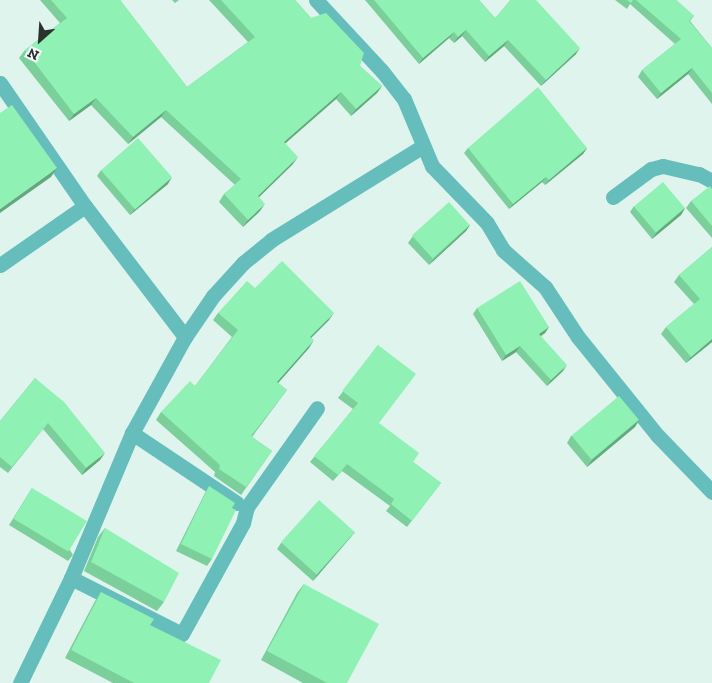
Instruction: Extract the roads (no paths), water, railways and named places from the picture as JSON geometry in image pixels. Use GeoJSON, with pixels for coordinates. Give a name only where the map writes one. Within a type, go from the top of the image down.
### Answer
{"type":"FeatureCollection","features":[{"type":"Feature","properties":{"kind":"street"},"geometry":{"type":"LineString","coordinates":[[316,0],[382,71],[404,100],[432,166],[487,223],[503,250],[545,287],[578,337],[658,436],[712,492]]}},
{"type":"Feature","properties":{"kind":"street"},"geometry":{"type":"LineString","coordinates":[[2,90],[85,206],[185,337]]}},
{"type":"Feature","properties":{"kind":"street"},"geometry":{"type":"LineString","coordinates":[[20,683],[71,578],[132,433],[185,337],[213,296],[243,263],[271,240],[423,146]]}},
{"type":"Feature","properties":{"kind":"street"},"geometry":{"type":"LineString","coordinates":[[613,197],[651,169],[662,166],[699,174],[712,181]]}},
{"type":"Feature","properties":{"kind":"street"},"geometry":{"type":"LineString","coordinates":[[0,265],[85,206]]}},
{"type":"Feature","properties":{"kind":"street"},"geometry":{"type":"LineString","coordinates":[[71,578],[182,634],[243,523],[247,507],[317,408]]}},
{"type":"Feature","properties":{"kind":"street"},"geometry":{"type":"LineString","coordinates":[[132,433],[237,502]]}}]}
